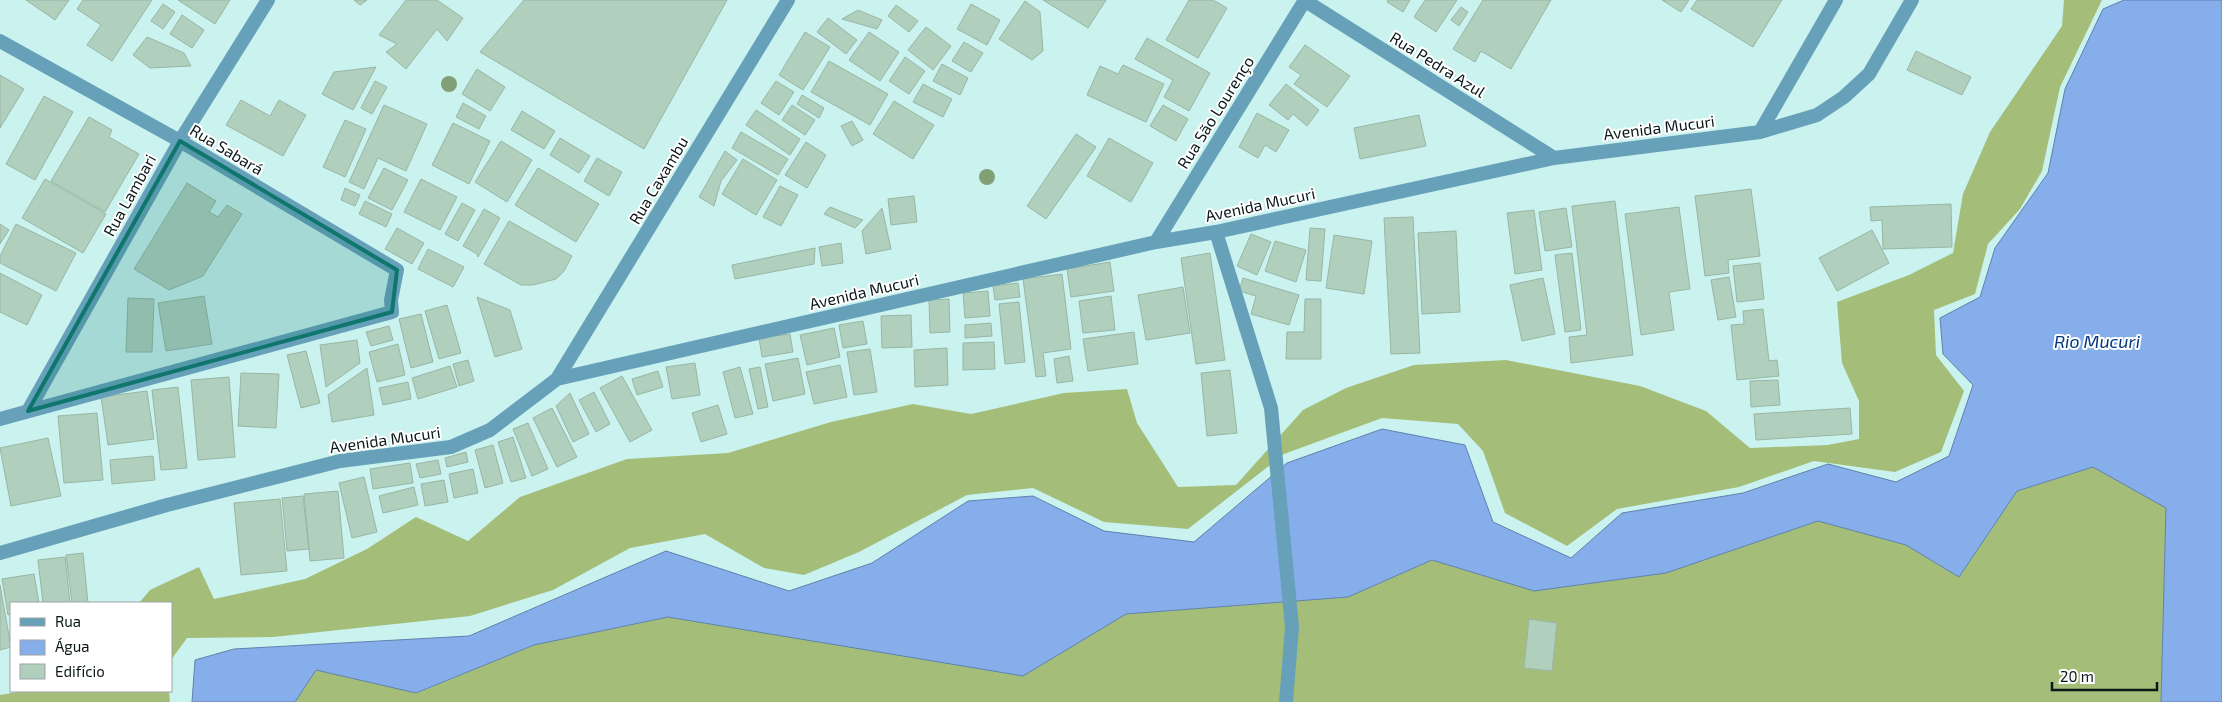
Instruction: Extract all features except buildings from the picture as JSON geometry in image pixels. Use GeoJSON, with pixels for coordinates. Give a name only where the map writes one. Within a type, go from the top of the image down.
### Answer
{"type":"FeatureCollection","features":[{"type":"Feature","properties":{"kind":"street","name":"Rua Lambari"},"geometry":{"type":"LineString","coordinates":[[28,411],[180,141],[268,0]]}},
{"type":"Feature","properties":{"kind":"street","name":"Rua Caxambu"},"geometry":{"type":"LineString","coordinates":[[557,379],[788,0]]}},
{"type":"Feature","properties":{"kind":"street","name":"Rua Pedra Azul"},"geometry":{"type":"LineString","coordinates":[[1304,0],[1554,158]]}},
{"type":"Feature","properties":{"kind":"street","name":"Rua São Lourenço"},"geometry":{"type":"LineString","coordinates":[[1156,242],[1304,0]]}},
{"type":"Feature","properties":{"kind":"street"},"geometry":{"type":"LineString","coordinates":[[1760,132],[1836,0]]}},
{"type":"Feature","properties":{"kind":"street","name":"Avenida Mucuri"},"geometry":{"type":"LineString","coordinates":[[0,553],[167,505],[340,461],[451,447],[490,430],[557,379],[1156,242],[1216,232],[1554,158],[1760,132],[1816,115],[1844,97],[1869,74],[1912,0]]}},
{"type":"Feature","properties":{"kind":"street","name":"Rua Sabará"},"geometry":{"type":"LineString","coordinates":[[0,41],[180,141],[397,270],[391,300],[392,312],[28,411]]}},
{"type":"Feature","properties":{"kind":"street"},"geometry":{"type":"LineString","coordinates":[[1216,232],[1271,408],[1292,627],[1286,702]]}},
{"type":"Feature","properties":{"kind":"street"},"geometry":{"type":"LineString","coordinates":[[0,419],[28,411]]}},
{"type":"Feature","properties":{"kind":"highlighted area"},"geometry":{"type":"Polygon","coordinates":[[[180,141],[397,270],[392,312],[28,411],[180,141]]]}},
{"type":"Feature","properties":{"kind":"green space"},"geometry":{"type":"Polygon","coordinates":[[[2064,0],[2102,0],[2060,87],[2042,171],[2020,209],[1988,244],[1975,294],[1934,310],[1936,355],[1964,391],[1941,452],[1895,472],[1814,461],[1739,487],[1617,509],[1567,546],[1505,513],[1483,451],[1458,424],[1382,418],[1284,454],[1188,529],[1104,522],[1033,488],[967,495],[859,552],[804,575],[764,568],[705,534],[630,548],[553,590],[470,616],[273,637],[187,638],[172,659],[172,602],[140,602],[150,590],[199,567],[214,599],[305,579],[367,549],[416,517],[468,541],[520,497],[627,459],[728,453],[831,422],[913,404],[971,414],[1064,393],[1127,389],[1137,423],[1178,487],[1236,485],[1303,410],[1346,388],[1414,365],[1506,360],[1640,386],[1706,411],[1750,448],[1828,445],[1859,439],[1859,401],[1842,363],[1837,302],[1909,275],[1953,253],[1963,194],[1990,132],[2062,26],[2064,0]]]}},
{"type":"Feature","properties":{"kind":"green space"},"geometry":{"type":"Polygon","coordinates":[[[2093,467],[2166,507],[2161,702],[295,702],[316,670],[417,693],[534,645],[668,617],[1023,676],[1126,614],[1348,597],[1432,560],[1534,591],[1666,573],[1818,521],[1906,545],[1959,577],[2017,491],[2093,467]]]}},
{"type":"Feature","properties":{"kind":"green space"},"geometry":{"type":"Polygon","coordinates":[[[17,692],[169,692],[170,702],[0,702],[0,695],[17,692]]]}},
{"type":"Feature","properties":{"kind":"water","name":"Rio Mucuri"},"geometry":{"type":"Polygon","coordinates":[[[2124,0],[2222,0],[2222,702],[2161,702],[2166,508],[2093,467],[2017,491],[1959,577],[1906,545],[1818,521],[1666,573],[1534,591],[1432,560],[1348,597],[1126,614],[1023,676],[668,617],[534,645],[416,693],[316,670],[295,702],[192,702],[195,660],[234,649],[469,636],[666,551],[789,591],[872,563],[968,501],[1033,496],[1104,531],[1194,542],[1287,463],[1382,429],[1465,445],[1493,522],[1571,558],[1622,513],[1743,493],[1828,464],[1896,482],[1949,456],[1973,385],[1943,354],[1940,318],[1980,297],[1995,248],[2048,173],[2065,89],[2103,9],[2124,0]]]}}]}
